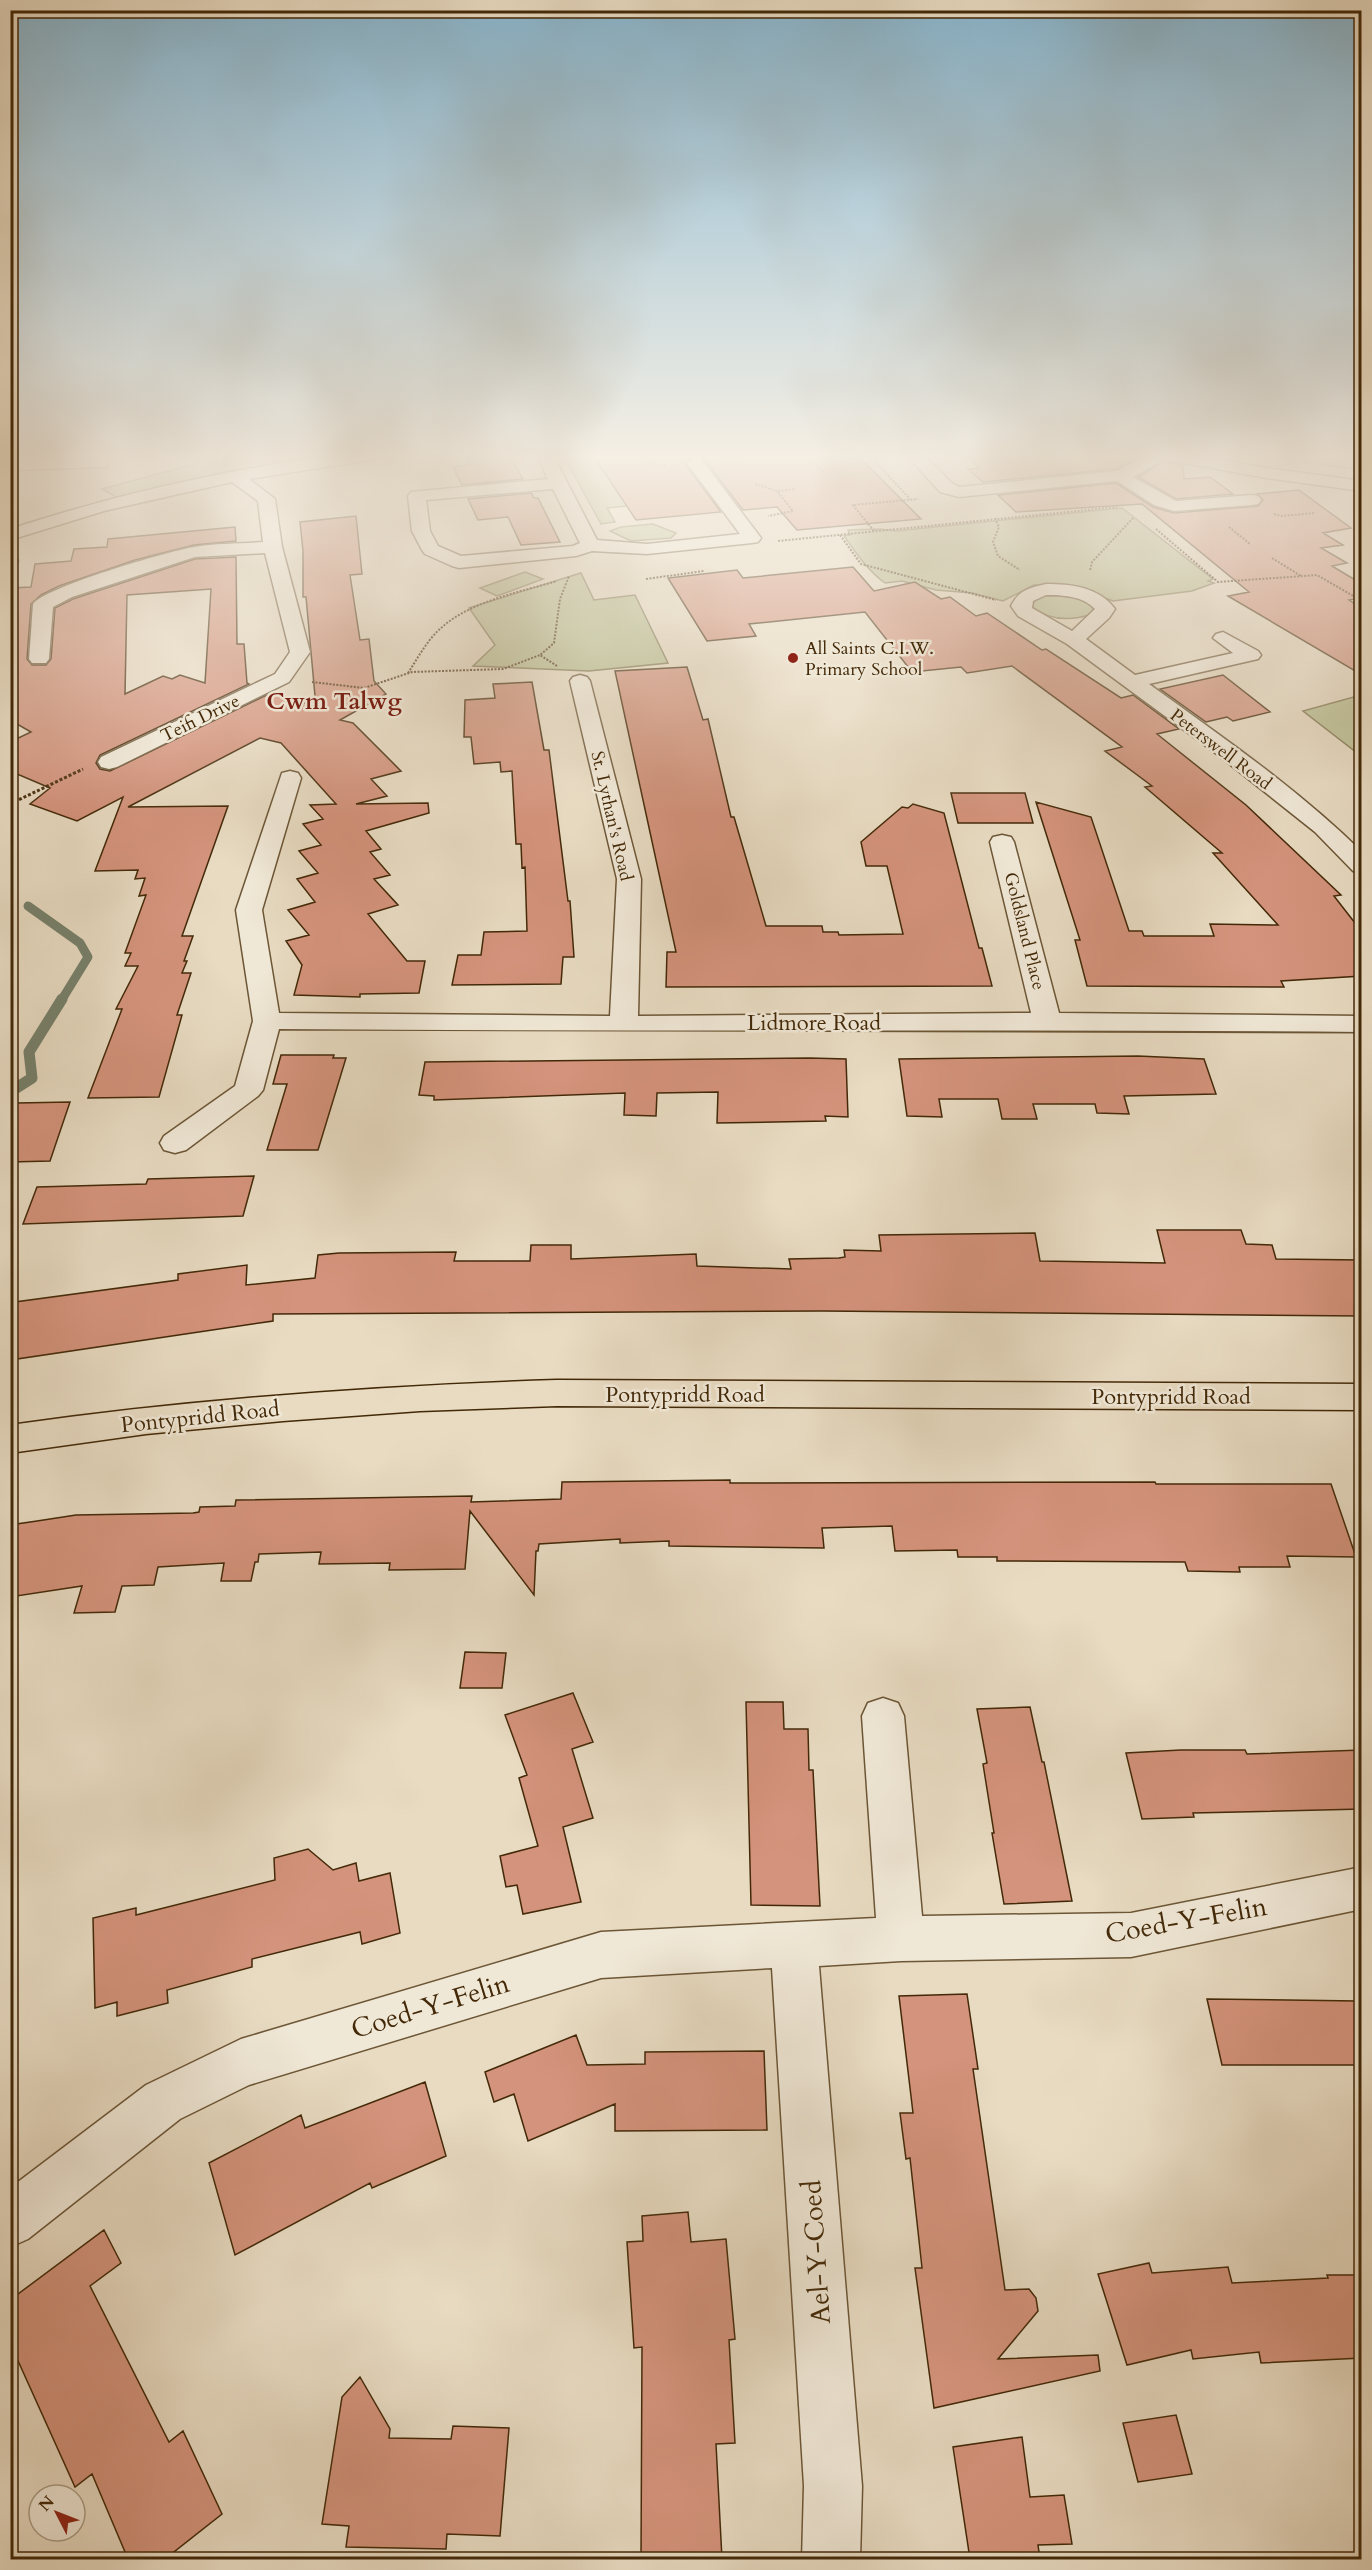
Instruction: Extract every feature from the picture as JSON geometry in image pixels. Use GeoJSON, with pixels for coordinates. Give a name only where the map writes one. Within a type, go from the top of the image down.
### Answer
{"type":"FeatureCollection","features":[{"type":"Feature","properties":{"kind":"main road","name":"Pontypridd Road"},"geometry":{"type":"LineString","coordinates":[[10,1439],[217,1413],[444,1396],[569,1393],[1362,1397]]}},
{"type":"Feature","properties":{"kind":"street"},"geometry":{"type":"LineString","coordinates":[[39,659],[43,604],[65,592],[117,575]]}},
{"type":"Feature","properties":{"kind":"street","name":"Teifi Drive"},"geometry":{"type":"LineString","coordinates":[[109,762],[282,678],[300,652],[280,575]]}},
{"type":"Feature","properties":{"kind":"street"},"geometry":{"type":"LineString","coordinates":[[1021,606],[1026,596],[1046,590],[1073,591],[1096,598],[1105,609],[1074,640]]}},
{"type":"Feature","properties":{"kind":"street","name":"Peterswell Road"},"geometry":{"type":"LineString","coordinates":[[1021,606],[1025,612],[1074,640],[1226,750],[1323,827],[1362,866]]}},
{"type":"Feature","properties":{"kind":"street"},"geometry":{"type":"LineString","coordinates":[[1130,682],[1251,655],[1224,638]]}},
{"type":"Feature","properties":{"kind":"street","name":"St. Lythan's Road"},"geometry":{"type":"LineString","coordinates":[[580,681],[629,879],[624,1024]]}},
{"type":"Feature","properties":{"kind":"street"},"geometry":{"type":"LineString","coordinates":[[175,1143],[248,1090],[267,1021],[249,910],[291,778]]}},
{"type":"Feature","properties":{"kind":"street","name":"Goldsland Place"},"geometry":{"type":"LineString","coordinates":[[1002,842],[1047,1021]]}},
{"type":"Feature","properties":{"kind":"street","name":"Lidmore Road"},"geometry":{"type":"LineString","coordinates":[[267,1021],[624,1024],[1047,1021],[1362,1024]]}},
{"type":"Feature","properties":{"kind":"street"},"geometry":{"type":"LineString","coordinates":[[883,1716],[901,1939]]}},
{"type":"Feature","properties":{"kind":"street","name":"Coed-Y-Felin"},"geometry":{"type":"LineString","coordinates":[[10,2221],[163,2102],[241,2063],[601,1955],[901,1939],[1131,1935],[1362,1888]]}},
{"type":"Feature","properties":{"kind":"street","name":"Ael-Y-Coed"},"geometry":{"type":"LineString","coordinates":[[794,1944],[833,2486],[831,2559]]}},
{"type":"Feature","properties":{"kind":"path"},"geometry":{"type":"LineString","coordinates":[[646,579],[676,575]]}},
{"type":"Feature","properties":{"kind":"path"},"geometry":{"type":"LineString","coordinates":[[903,575],[1021,606]]}},
{"type":"Feature","properties":{"kind":"path"},"geometry":{"type":"LineString","coordinates":[[1027,575],[1046,590]]}},
{"type":"Feature","properties":{"kind":"path"},"geometry":{"type":"LineString","coordinates":[[1073,591],[1087,579],[1088,575]]}},
{"type":"Feature","properties":{"kind":"path"},"geometry":{"type":"LineString","coordinates":[[1210,575],[1218,582],[1317,575],[1362,601]]}},
{"type":"Feature","properties":{"kind":"path"},"geometry":{"type":"LineString","coordinates":[[407,673],[442,627],[468,612],[506,597],[569,577]]}},
{"type":"Feature","properties":{"kind":"path"},"geometry":{"type":"LineString","coordinates":[[282,678],[364,688],[407,673],[502,669],[540,655],[554,643],[560,599],[569,577]]}},
{"type":"Feature","properties":{"kind":"path"},"geometry":{"type":"LineString","coordinates":[[540,655],[580,681]]}},
{"type":"Feature","properties":{"kind":"path"},"geometry":{"type":"LineString","coordinates":[[10,804],[81,769],[109,762]]}},
{"type":"Feature","properties":{"kind":"green space"},"geometry":{"type":"Polygon","coordinates":[[[517,575],[533,575],[543,579],[497,596],[480,588],[517,575]]]}},
{"type":"Feature","properties":{"kind":"green space"},"geometry":{"type":"Polygon","coordinates":[[[575,575],[582,575],[594,600],[635,595],[668,663],[589,671],[473,666],[495,645],[469,608],[575,575]]]}},
{"type":"Feature","properties":{"kind":"green space"},"geometry":{"type":"Polygon","coordinates":[[[876,575],[1208,575],[1213,579],[1208,581],[1214,583],[1192,591],[1113,601],[1074,587],[1034,585],[1003,601],[972,593],[936,590],[902,581],[885,583],[876,575]]]}},
{"type":"Feature","properties":{"kind":"green space"},"geometry":{"type":"Polygon","coordinates":[[[1067,594],[1085,599],[1094,606],[1092,614],[1076,618],[1061,618],[1046,615],[1032,607],[1035,599],[1048,595],[1067,594]]]}},
{"type":"Feature","properties":{"kind":"green space"},"geometry":{"type":"Polygon","coordinates":[[[1362,695],[1361,756],[1303,711],[1362,695]]]}},
{"type":"Feature","properties":{"kind":"building"},"geometry":{"type":"Polygon","coordinates":[[[33,575],[91,575],[59,586],[41,595],[31,604],[27,659],[32,665],[46,665],[51,659],[55,608],[73,599],[146,575],[236,575],[237,644],[244,644],[247,683],[249,684],[100,755],[96,763],[100,769],[110,771],[273,692],[316,707],[306,597],[303,597],[303,575],[351,575],[360,640],[369,639],[374,681],[386,694],[340,720],[353,723],[401,771],[371,779],[387,796],[356,804],[428,803],[429,813],[366,831],[381,849],[370,852],[390,875],[374,879],[398,905],[368,914],[407,961],[425,961],[419,993],[360,994],[360,997],[294,995],[302,965],[286,941],[309,935],[288,910],[315,902],[297,879],[318,873],[299,851],[321,845],[303,824],[323,819],[310,805],[336,804],[281,743],[260,738],[128,807],[228,806],[182,936],[193,936],[182,973],[191,973],[177,1015],[182,1015],[159,1097],[88,1098],[122,1009],[116,1009],[138,966],[125,966],[131,953],[125,953],[146,895],[139,896],[145,878],[135,879],[138,870],[95,871],[123,797],[77,821],[30,804],[50,788],[10,771],[10,742],[31,732],[10,720],[10,588],[31,587],[33,575]],[[211,589],[127,595],[125,694],[163,676],[172,679],[180,675],[205,683],[211,589]]]}},
{"type":"Feature","properties":{"kind":"building"},"geometry":{"type":"Polygon","coordinates":[[[694,575],[741,575],[743,578],[774,575],[860,575],[874,591],[915,582],[941,599],[950,597],[976,616],[987,613],[1121,698],[1133,695],[1179,729],[1157,734],[1246,805],[1341,895],[1334,896],[1362,932],[1362,976],[1281,981],[1284,987],[1087,986],[1075,940],[1080,940],[1036,802],[1091,817],[1129,931],[1142,931],[1144,936],[1214,936],[1210,924],[1278,925],[1213,853],[1222,853],[1145,787],[1152,786],[1105,751],[1122,747],[1012,666],[967,673],[961,667],[912,672],[865,612],[749,624],[756,636],[707,641],[668,578],[694,575]]]}},
{"type":"Feature","properties":{"kind":"building"},"geometry":{"type":"Polygon","coordinates":[[[1228,575],[1347,575],[1362,584],[1362,598],[1349,600],[1362,609],[1362,675],[1228,596],[1249,592],[1228,575]]]}},
{"type":"Feature","properties":{"kind":"building"},"geometry":{"type":"Polygon","coordinates":[[[687,667],[703,720],[708,719],[731,817],[734,817],[766,926],[822,926],[823,932],[838,932],[839,935],[903,934],[887,866],[866,866],[861,842],[902,807],[908,808],[913,804],[944,813],[979,948],[982,948],[992,986],[666,987],[667,952],[676,952],[615,671],[687,667]]]}},
{"type":"Feature","properties":{"kind":"building"},"geometry":{"type":"Polygon","coordinates":[[[1223,675],[1270,712],[1233,721],[1227,717],[1206,722],[1160,689],[1223,675]]]}},
{"type":"Feature","properties":{"kind":"building"},"geometry":{"type":"Polygon","coordinates":[[[532,682],[544,750],[549,750],[568,901],[570,901],[574,957],[563,957],[561,984],[452,985],[458,955],[481,955],[484,932],[527,931],[525,867],[522,868],[521,844],[516,844],[512,771],[501,772],[500,762],[474,764],[471,737],[464,737],[465,700],[495,698],[493,684],[532,682]]]}},
{"type":"Feature","properties":{"kind":"building"},"geometry":{"type":"Polygon","coordinates":[[[951,793],[1025,793],[1033,823],[958,823],[951,793]]]}},
{"type":"Feature","properties":{"kind":"building"},"geometry":{"type":"Polygon","coordinates":[[[281,1055],[334,1055],[333,1058],[346,1058],[318,1150],[267,1150],[287,1084],[273,1084],[281,1055]]]}},
{"type":"Feature","properties":{"kind":"building"},"geometry":{"type":"Polygon","coordinates":[[[1138,1056],[1204,1059],[1216,1094],[1124,1096],[1129,1114],[1097,1113],[1095,1104],[1033,1104],[1037,1119],[1002,1119],[998,1099],[939,1099],[942,1117],[907,1116],[899,1059],[1138,1056]]]}},
{"type":"Feature","properties":{"kind":"building"},"geometry":{"type":"Polygon","coordinates":[[[846,1059],[848,1117],[825,1116],[826,1121],[717,1123],[718,1092],[657,1093],[656,1116],[624,1115],[625,1093],[434,1100],[434,1096],[419,1095],[425,1062],[846,1059]]]}},
{"type":"Feature","properties":{"kind":"building"},"geometry":{"type":"Polygon","coordinates":[[[70,1102],[50,1161],[10,1162],[10,1121],[17,1103],[70,1102]]]}},
{"type":"Feature","properties":{"kind":"building"},"geometry":{"type":"Polygon","coordinates":[[[254,1176],[243,1216],[23,1224],[37,1187],[146,1184],[148,1179],[254,1176]]]}},
{"type":"Feature","properties":{"kind":"building"},"geometry":{"type":"Polygon","coordinates":[[[1157,1230],[1241,1230],[1246,1244],[1272,1245],[1276,1259],[1362,1260],[1362,1316],[822,1311],[273,1314],[273,1321],[10,1360],[15,1302],[178,1280],[178,1274],[247,1265],[246,1285],[315,1278],[318,1255],[456,1252],[454,1261],[530,1261],[531,1245],[571,1245],[571,1259],[696,1254],[697,1266],[791,1269],[789,1259],[839,1258],[845,1257],[844,1250],[881,1251],[879,1235],[1035,1233],[1040,1261],[1165,1263],[1157,1230]]]}},
{"type":"Feature","properties":{"kind":"building"},"geometry":{"type":"Polygon","coordinates":[[[730,1480],[730,1483],[1331,1484],[1356,1557],[1287,1556],[1290,1567],[1239,1567],[1240,1572],[1188,1571],[1185,1562],[997,1561],[997,1557],[958,1557],[957,1550],[895,1551],[892,1526],[822,1528],[824,1548],[669,1546],[669,1541],[620,1543],[620,1539],[539,1544],[538,1551],[536,1551],[534,1595],[470,1511],[465,1569],[389,1570],[390,1563],[319,1564],[321,1552],[259,1554],[251,1581],[221,1581],[224,1563],[158,1567],[154,1585],[122,1586],[115,1612],[74,1613],[82,1586],[10,1597],[10,1525],[76,1515],[193,1513],[199,1512],[200,1507],[235,1506],[236,1500],[472,1496],[471,1502],[561,1499],[562,1482],[730,1480]]]}},
{"type":"Feature","properties":{"kind":"building"},"geometry":{"type":"Polygon","coordinates":[[[465,1652],[506,1653],[502,1688],[460,1688],[465,1652]]]}},
{"type":"Feature","properties":{"kind":"building"},"geometry":{"type":"Polygon","coordinates":[[[573,1693],[593,1742],[572,1749],[593,1818],[563,1827],[581,1902],[523,1914],[517,1885],[506,1887],[500,1856],[538,1846],[519,1778],[527,1775],[505,1715],[573,1693]]]}},
{"type":"Feature","properties":{"kind":"building"},"geometry":{"type":"Polygon","coordinates":[[[746,1702],[783,1702],[784,1729],[808,1729],[809,1770],[813,1770],[820,1906],[751,1905],[746,1702]]]}},
{"type":"Feature","properties":{"kind":"building"},"geometry":{"type":"Polygon","coordinates":[[[1030,1707],[1042,1762],[1044,1762],[1072,1901],[1004,1904],[983,1764],[987,1763],[977,1709],[1030,1707]]]}},
{"type":"Feature","properties":{"kind":"building"},"geometry":{"type":"Polygon","coordinates":[[[1245,1750],[1247,1754],[1362,1750],[1362,1809],[1193,1813],[1194,1817],[1142,1819],[1126,1753],[1245,1750]]]}},
{"type":"Feature","properties":{"kind":"building"},"geometry":{"type":"Polygon","coordinates":[[[308,1849],[333,1870],[356,1863],[359,1881],[390,1873],[400,1933],[362,1944],[360,1932],[252,1959],[252,1967],[167,1990],[168,2003],[117,2016],[117,2002],[95,2008],[93,1918],[136,1908],[136,1915],[275,1880],[274,1858],[308,1849]]]}},
{"type":"Feature","properties":{"kind":"building"},"geometry":{"type":"Polygon","coordinates":[[[967,1994],[978,2069],[973,2069],[1005,2290],[1029,2289],[1036,2298],[1038,2311],[998,2359],[1098,2355],[1100,2371],[934,2408],[915,2268],[922,2268],[910,2158],[906,2159],[900,2113],[913,2113],[899,1996],[967,1994]]]}},
{"type":"Feature","properties":{"kind":"building"},"geometry":{"type":"Polygon","coordinates":[[[1207,1999],[1357,2001],[1362,2018],[1362,2065],[1222,2065],[1207,1999]]]}},
{"type":"Feature","properties":{"kind":"building"},"geometry":{"type":"Polygon","coordinates":[[[576,2035],[587,2065],[645,2064],[645,2052],[764,2051],[767,2130],[615,2131],[615,2104],[528,2141],[514,2094],[494,2102],[485,2072],[576,2035]]]}},
{"type":"Feature","properties":{"kind":"building"},"geometry":{"type":"Polygon","coordinates":[[[425,2082],[446,2156],[372,2188],[370,2183],[235,2255],[209,2163],[301,2115],[305,2128],[425,2082]]]}},
{"type":"Feature","properties":{"kind":"building"},"geometry":{"type":"Polygon","coordinates":[[[688,2212],[691,2242],[726,2239],[735,2339],[729,2340],[735,2443],[716,2444],[722,2559],[641,2559],[642,2347],[634,2348],[627,2242],[643,2241],[642,2216],[688,2212]]]}},
{"type":"Feature","properties":{"kind":"building"},"geometry":{"type":"Polygon","coordinates":[[[104,2230],[121,2263],[90,2286],[169,2442],[183,2431],[222,2514],[165,2559],[128,2559],[92,2474],[80,2483],[73,2483],[10,2343],[10,2300],[104,2230]]]}},
{"type":"Feature","properties":{"kind":"building"},"geometry":{"type":"Polygon","coordinates":[[[1149,2263],[1152,2273],[1228,2267],[1232,2283],[1328,2278],[1327,2275],[1362,2275],[1362,2358],[1261,2363],[1259,2352],[1193,2359],[1191,2350],[1127,2365],[1098,2274],[1149,2263]]]}},
{"type":"Feature","properties":{"kind":"building"},"geometry":{"type":"Polygon","coordinates":[[[360,2377],[390,2429],[389,2438],[451,2439],[453,2426],[509,2428],[500,2536],[447,2534],[446,2549],[346,2547],[349,2526],[322,2524],[342,2397],[360,2377]]]}},
{"type":"Feature","properties":{"kind":"building"},"geometry":{"type":"Polygon","coordinates":[[[1176,2415],[1192,2474],[1138,2482],[1123,2423],[1176,2415]]]}},
{"type":"Feature","properties":{"kind":"building"},"geometry":{"type":"Polygon","coordinates":[[[1022,2437],[1030,2497],[1064,2495],[1072,2544],[1038,2545],[1040,2559],[970,2559],[953,2447],[1022,2437]]]}},
{"type":"Feature","properties":{"kind":"waterway"},"geometry":{"type":"LineString","coordinates":[[28,906],[80,943],[88,957],[61,1001]]}},
{"type":"Feature","properties":{"kind":"waterway"},"geometry":{"type":"LineString","coordinates":[[10,1092],[32,1078],[29,1052],[62,999]]}},
{"type":"Feature","properties":{"kind":"place","name":"All Saints C.I.W. Primary School"},"geometry":{"type":"Point","coordinates":[793,658]}},
{"type":"Feature","properties":{"kind":"district","name":"Cwm Talwg"},"geometry":{"type":"Point","coordinates":[334,701]}}]}
